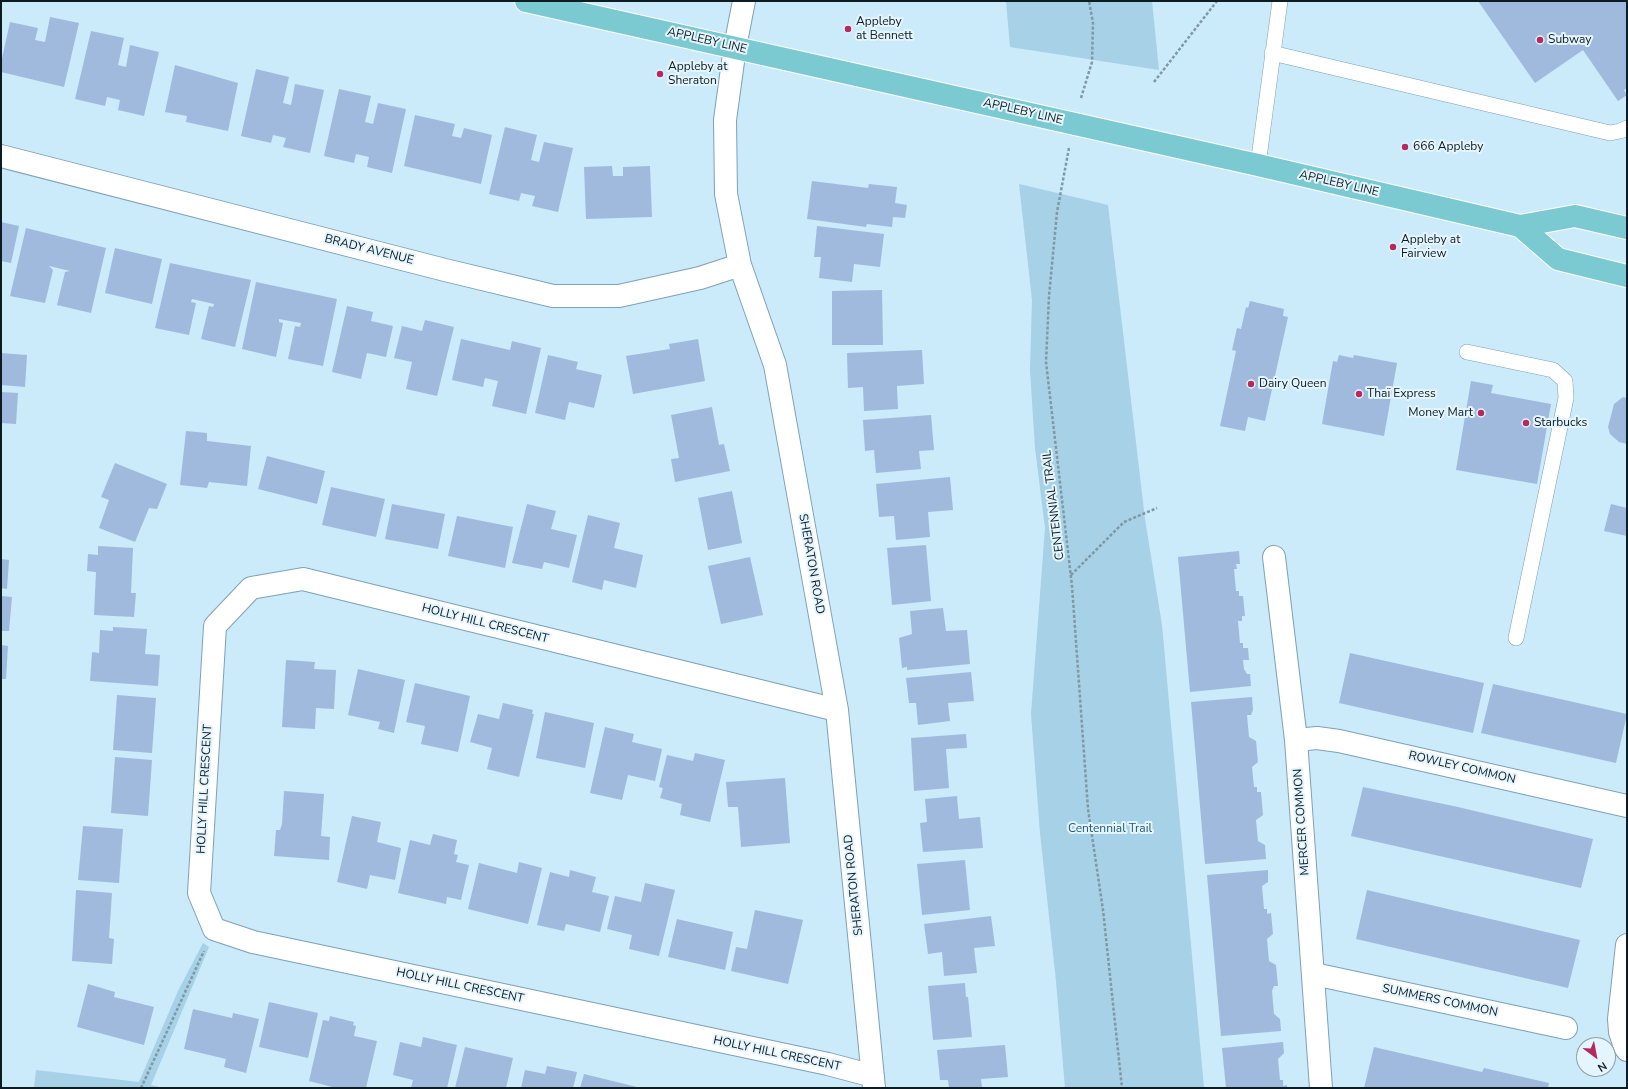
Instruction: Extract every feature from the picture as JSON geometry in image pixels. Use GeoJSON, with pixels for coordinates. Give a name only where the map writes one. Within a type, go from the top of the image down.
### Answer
{"type":"FeatureCollection","features":[{"type":"Feature","properties":{"kind":"main road","name":"APPLEBY LINE"},"geometry":{"type":"LineString","coordinates":[[526,1],[1258,165],[1520,226],[1575,216],[1627,228]]}},
{"type":"Feature","properties":{"kind":"main road","name":"APPLEBY LINE"},"geometry":{"type":"LineString","coordinates":[[1520,226],[1558,259],[1627,276]]}},
{"type":"Feature","properties":{"kind":"street","name":"SHERATON ROAD"},"geometry":{"type":"LineString","coordinates":[[744,1],[735,47],[725,120],[726,194],[740,265],[775,365],[837,710],[874,1082]]}},
{"type":"Feature","properties":{"kind":"street","name":"BRADY AVENUE"},"geometry":{"type":"LineString","coordinates":[[1,156],[445,270],[553,296],[619,296],[700,278],[740,265]]}},
{"type":"Feature","properties":{"kind":"street","name":"MERCER COMMON"},"geometry":{"type":"LineString","coordinates":[[1274,557],[1296,740],[1321,1088]]}},
{"type":"Feature","properties":{"kind":"street","name":"HOLLY HILL CRESCENT"},"geometry":{"type":"LineString","coordinates":[[837,710],[303,579],[251,588],[215,626],[199,893],[214,929],[253,942],[828,1064],[874,1082]]}},
{"type":"Feature","properties":{"kind":"street","name":"ROWLEY COMMON"},"geometry":{"type":"LineString","coordinates":[[1296,740],[1317,738],[1339,741],[1627,806]]}},
{"type":"Feature","properties":{"kind":"street"},"geometry":{"type":"LineString","coordinates":[[1627,945],[1619,1019],[1620,1032],[1627,1050]]}},
{"type":"Feature","properties":{"kind":"street","name":"SUMMERS COMMON"},"geometry":{"type":"LineString","coordinates":[[1314,974],[1566,1028]]}},
{"type":"Feature","properties":{"kind":"lane"},"geometry":{"type":"LineString","coordinates":[[1258,165],[1280,1]]}},
{"type":"Feature","properties":{"kind":"lane"},"geometry":{"type":"LineString","coordinates":[[1272,53],[1610,132],[1620,131],[1627,128]]}},
{"type":"Feature","properties":{"kind":"lane"},"geometry":{"type":"LineString","coordinates":[[1467,352],[1553,370],[1566,381],[1566,398],[1516,638]]}},
{"type":"Feature","properties":{"kind":"path"},"geometry":{"type":"LineString","coordinates":[[1084,87],[1092,62],[1093,23],[1089,1]]}},
{"type":"Feature","properties":{"kind":"path"},"geometry":{"type":"LineString","coordinates":[[1154,82],[1218,1]]}},
{"type":"Feature","properties":{"kind":"path","name":"CENTENNIAL TRAIL"},"geometry":{"type":"LineString","coordinates":[[1066,159],[1057,212],[1050,281],[1046,362],[1071,575],[1088,809],[1103,910],[1122,1088]]}},
{"type":"Feature","properties":{"kind":"path"},"geometry":{"type":"LineString","coordinates":[[1071,575],[1124,522],[1157,508]]}},
{"type":"Feature","properties":{"kind":"path"},"geometry":{"type":"LineString","coordinates":[[141,1088],[214,929]]}},
{"type":"Feature","properties":{"kind":"green space"},"geometry":{"type":"Polygon","coordinates":[[[1006,1],[1152,1],[1159,70],[1010,47],[1006,1]]]}},
{"type":"Feature","properties":{"kind":"green space","name":"Centennial Trail"},"geometry":{"type":"Polygon","coordinates":[[[1019,184],[1108,205],[1145,519],[1162,625],[1204,1088],[1065,1088],[1056,981],[1040,833],[1031,714],[1045,528],[1035,448],[1030,370],[1032,300],[1019,184]]]}},
{"type":"Feature","properties":{"kind":"green space"},"geometry":{"type":"Polygon","coordinates":[[[203,943],[209,947],[151,1085],[164,1088],[34,1088],[36,1070],[139,1082],[178,991],[203,943]]]}},
{"type":"Feature","properties":{"kind":"building"},"geometry":{"type":"Polygon","coordinates":[[[1478,1],[1627,1],[1627,88],[1624,90],[1627,95],[1618,101],[1583,50],[1535,83],[1478,1]]]}},
{"type":"Feature","properties":{"kind":"building"},"geometry":{"type":"Polygon","coordinates":[[[50,17],[79,23],[64,87],[1,72],[1,63],[10,22],[38,28],[35,40],[45,42],[50,17]]]}},
{"type":"Feature","properties":{"kind":"building"},"geometry":{"type":"Polygon","coordinates":[[[91,31],[124,38],[118,65],[126,67],[130,45],[159,52],[144,116],[118,110],[120,100],[107,97],[105,106],[75,99],[91,31]]]}},
{"type":"Feature","properties":{"kind":"building"},"geometry":{"type":"Polygon","coordinates":[[[175,65],[238,83],[228,131],[186,122],[187,116],[165,112],[175,65]]]}},
{"type":"Feature","properties":{"kind":"building"},"geometry":{"type":"Polygon","coordinates":[[[256,69],[289,77],[283,103],[291,105],[295,84],[324,90],[310,153],[283,147],[286,138],[273,135],[271,143],[241,136],[256,69]]]}},
{"type":"Feature","properties":{"kind":"building"},"geometry":{"type":"Polygon","coordinates":[[[339,89],[371,96],[365,122],[373,124],[378,103],[406,109],[392,173],[367,167],[369,157],[356,154],[354,163],[324,156],[339,89]]]}},
{"type":"Feature","properties":{"kind":"building"},"geometry":{"type":"Polygon","coordinates":[[[415,115],[455,124],[452,136],[461,138],[464,128],[492,135],[481,184],[404,166],[415,115]]]}},
{"type":"Feature","properties":{"kind":"building"},"geometry":{"type":"Polygon","coordinates":[[[505,127],[537,135],[531,160],[539,162],[544,142],[573,148],[558,212],[532,206],[535,196],[521,193],[519,201],[489,194],[505,127]]]}},
{"type":"Feature","properties":{"kind":"building"},"geometry":{"type":"Polygon","coordinates":[[[612,166],[613,176],[623,176],[623,167],[650,166],[652,217],[586,219],[584,167],[612,166]]]}},
{"type":"Feature","properties":{"kind":"building"},"geometry":{"type":"Polygon","coordinates":[[[812,181],[868,188],[869,184],[897,187],[895,203],[907,205],[905,218],[893,217],[892,227],[867,224],[866,227],[807,219],[812,181]]]}},
{"type":"Feature","properties":{"kind":"building"},"geometry":{"type":"Polygon","coordinates":[[[1,222],[19,226],[11,263],[1,261],[1,222]]]}},
{"type":"Feature","properties":{"kind":"building"},"geometry":{"type":"Polygon","coordinates":[[[817,226],[884,234],[880,267],[854,264],[852,282],[819,278],[821,257],[814,257],[817,226]]]}},
{"type":"Feature","properties":{"kind":"building"},"geometry":{"type":"Polygon","coordinates":[[[26,228],[106,248],[91,313],[57,305],[65,272],[70,271],[49,266],[53,270],[45,303],[10,296],[26,228]]]}},
{"type":"Feature","properties":{"kind":"building"},"geometry":{"type":"Polygon","coordinates":[[[115,248],[162,259],[152,304],[105,293],[115,248]]]}},
{"type":"Feature","properties":{"kind":"building"},"geometry":{"type":"Polygon","coordinates":[[[170,263],[251,280],[235,347],[201,339],[209,306],[213,307],[214,304],[192,299],[191,302],[196,303],[189,335],[155,328],[170,263]]]}},
{"type":"Feature","properties":{"kind":"building"},"geometry":{"type":"Polygon","coordinates":[[[256,282],[337,299],[323,366],[288,359],[295,326],[300,327],[301,323],[279,319],[279,322],[283,323],[276,357],[242,349],[256,282]]]}},
{"type":"Feature","properties":{"kind":"building"},"geometry":{"type":"Polygon","coordinates":[[[882,290],[883,345],[832,345],[832,291],[882,290]]]}},
{"type":"Feature","properties":{"kind":"building","name":"Dairy Queen"},"geometry":{"type":"Polygon","coordinates":[[[1250,301],[1284,309],[1283,316],[1288,317],[1265,421],[1248,417],[1245,431],[1220,426],[1236,351],[1232,350],[1237,328],[1241,329],[1246,307],[1248,308],[1250,301]]]}},
{"type":"Feature","properties":{"kind":"building"},"geometry":{"type":"Polygon","coordinates":[[[347,306],[373,312],[371,321],[393,326],[386,357],[367,353],[361,379],[332,372],[347,306]]]}},
{"type":"Feature","properties":{"kind":"building"},"geometry":{"type":"Polygon","coordinates":[[[425,320],[454,327],[437,396],[406,389],[412,362],[394,358],[402,326],[422,331],[425,320]]]}},
{"type":"Feature","properties":{"kind":"building"},"geometry":{"type":"Polygon","coordinates":[[[461,339],[510,350],[512,341],[541,348],[526,414],[492,406],[498,381],[485,378],[483,387],[452,380],[461,339]]]}},
{"type":"Feature","properties":{"kind":"building"},"geometry":{"type":"Polygon","coordinates":[[[698,339],[705,381],[633,394],[626,356],[670,349],[669,344],[698,339]]]}},
{"type":"Feature","properties":{"kind":"building"},"geometry":{"type":"Polygon","coordinates":[[[922,350],[924,384],[897,386],[898,409],[864,411],[863,387],[848,388],[847,353],[922,350]]]}},
{"type":"Feature","properties":{"kind":"building"},"geometry":{"type":"Polygon","coordinates":[[[1,353],[27,355],[25,387],[1,385],[1,353]]]}},
{"type":"Feature","properties":{"kind":"building"},"geometry":{"type":"Polygon","coordinates":[[[548,355],[578,362],[576,369],[602,375],[594,408],[569,402],[565,420],[535,413],[548,355]]]}},
{"type":"Feature","properties":{"kind":"building","name":"Thaï Express"},"geometry":{"type":"Polygon","coordinates":[[[1339,355],[1353,358],[1354,355],[1397,363],[1384,436],[1322,424],[1333,361],[1337,362],[1339,355]]]}},
{"type":"Feature","properties":{"kind":"building"},"geometry":{"type":"Polygon","coordinates":[[[1471,381],[1493,385],[1491,393],[1551,404],[1537,484],[1456,470],[1471,381]]]}},
{"type":"Feature","properties":{"kind":"building"},"geometry":{"type":"Polygon","coordinates":[[[1,392],[18,393],[16,424],[1,423],[1,392]]]}},
{"type":"Feature","properties":{"kind":"building"},"geometry":{"type":"Polygon","coordinates":[[[1623,397],[1627,398],[1627,444],[1619,442],[1610,434],[1608,427],[1614,404],[1623,397]]]}},
{"type":"Feature","properties":{"kind":"building"},"geometry":{"type":"Polygon","coordinates":[[[712,407],[719,445],[724,444],[730,471],[675,482],[671,459],[679,458],[671,415],[712,407]]]}},
{"type":"Feature","properties":{"kind":"building"},"geometry":{"type":"Polygon","coordinates":[[[931,415],[934,450],[919,451],[921,469],[876,473],[874,450],[865,451],[863,420],[931,415]]]}},
{"type":"Feature","properties":{"kind":"building"},"geometry":{"type":"Polygon","coordinates":[[[186,431],[207,433],[207,441],[251,446],[247,486],[209,482],[207,488],[180,485],[186,431]]]}},
{"type":"Feature","properties":{"kind":"building"},"geometry":{"type":"Polygon","coordinates":[[[267,456],[325,471],[317,504],[258,489],[267,456]]]}},
{"type":"Feature","properties":{"kind":"building"},"geometry":{"type":"Polygon","coordinates":[[[115,463],[167,484],[157,509],[149,508],[135,542],[99,528],[109,500],[101,497],[115,463]]]}},
{"type":"Feature","properties":{"kind":"building"},"geometry":{"type":"Polygon","coordinates":[[[950,477],[953,510],[928,512],[930,537],[896,540],[894,516],[879,517],[876,484],[950,477]]]}},
{"type":"Feature","properties":{"kind":"building"},"geometry":{"type":"Polygon","coordinates":[[[331,487],[385,499],[376,537],[322,525],[331,487]]]}},
{"type":"Feature","properties":{"kind":"building"},"geometry":{"type":"Polygon","coordinates":[[[732,491],[742,543],[708,550],[698,498],[732,491]]]}},
{"type":"Feature","properties":{"kind":"building"},"geometry":{"type":"Polygon","coordinates":[[[392,504],[445,514],[438,549],[385,539],[392,504]]]}},
{"type":"Feature","properties":{"kind":"building"},"geometry":{"type":"Polygon","coordinates":[[[527,504],[556,511],[551,529],[577,535],[569,568],[544,562],[542,569],[512,563],[527,504]]]}},
{"type":"Feature","properties":{"kind":"building"},"geometry":{"type":"Polygon","coordinates":[[[1611,504],[1627,508],[1627,536],[1604,531],[1611,504]]]}},
{"type":"Feature","properties":{"kind":"building"},"geometry":{"type":"Polygon","coordinates":[[[588,515],[620,523],[614,548],[643,555],[636,588],[604,580],[602,590],[572,582],[588,515]]]}},
{"type":"Feature","properties":{"kind":"building"},"geometry":{"type":"Polygon","coordinates":[[[457,516],[513,527],[505,568],[448,556],[457,516]]]}},
{"type":"Feature","properties":{"kind":"building"},"geometry":{"type":"Polygon","coordinates":[[[926,545],[931,601],[892,605],[887,548],[926,545]]]}},
{"type":"Feature","properties":{"kind":"building"},"geometry":{"type":"Polygon","coordinates":[[[98,546],[133,548],[131,593],[136,593],[134,617],[94,615],[96,572],[87,571],[88,554],[98,555],[98,546]]]}},
{"type":"Feature","properties":{"kind":"building"},"geometry":{"type":"Polygon","coordinates":[[[1239,551],[1240,564],[1236,564],[1237,569],[1234,569],[1236,591],[1239,591],[1239,596],[1243,596],[1245,616],[1242,616],[1242,621],[1238,621],[1240,643],[1243,643],[1243,648],[1248,648],[1249,660],[1243,660],[1244,669],[1247,674],[1250,674],[1251,686],[1190,692],[1178,557],[1239,551]]]}},
{"type":"Feature","properties":{"kind":"building"},"geometry":{"type":"Polygon","coordinates":[[[750,557],[763,615],[721,624],[708,566],[750,557]]]}},
{"type":"Feature","properties":{"kind":"building"},"geometry":{"type":"Polygon","coordinates":[[[1,559],[9,560],[7,589],[1,588],[1,559]]]}},
{"type":"Feature","properties":{"kind":"building"},"geometry":{"type":"Polygon","coordinates":[[[1,596],[12,597],[9,631],[1,631],[1,596]]]}},
{"type":"Feature","properties":{"kind":"building"},"geometry":{"type":"Polygon","coordinates":[[[943,608],[946,631],[967,630],[970,664],[907,670],[907,667],[902,668],[899,638],[912,634],[910,611],[943,608]]]}},
{"type":"Feature","properties":{"kind":"building"},"geometry":{"type":"Polygon","coordinates":[[[113,627],[147,629],[145,654],[160,655],[158,686],[90,681],[92,652],[99,653],[100,630],[113,631],[113,627]]]}},
{"type":"Feature","properties":{"kind":"building"},"geometry":{"type":"Polygon","coordinates":[[[1,645],[8,646],[6,679],[1,679],[1,645]]]}},
{"type":"Feature","properties":{"kind":"building"},"geometry":{"type":"Polygon","coordinates":[[[1350,653],[1484,683],[1473,733],[1339,703],[1350,653]]]}},
{"type":"Feature","properties":{"kind":"building"},"geometry":{"type":"Polygon","coordinates":[[[286,660],[315,662],[314,669],[336,670],[334,709],[316,708],[315,729],[282,727],[286,660]]]}},
{"type":"Feature","properties":{"kind":"building"},"geometry":{"type":"Polygon","coordinates":[[[358,669],[405,680],[394,733],[378,729],[380,722],[348,715],[358,669]]]}},
{"type":"Feature","properties":{"kind":"building"},"geometry":{"type":"Polygon","coordinates":[[[971,672],[974,701],[948,703],[950,721],[918,725],[916,703],[909,703],[906,678],[971,672]]]}},
{"type":"Feature","properties":{"kind":"building"},"geometry":{"type":"Polygon","coordinates":[[[415,683],[470,696],[458,752],[421,744],[425,726],[406,722],[415,683]]]}},
{"type":"Feature","properties":{"kind":"building"},"geometry":{"type":"Polygon","coordinates":[[[1493,684],[1627,714],[1616,763],[1481,733],[1493,684]]]}},
{"type":"Feature","properties":{"kind":"building"},"geometry":{"type":"Polygon","coordinates":[[[117,695],[156,698],[152,753],[113,750],[117,695]]]}},
{"type":"Feature","properties":{"kind":"building"},"geometry":{"type":"Polygon","coordinates":[[[1252,697],[1253,710],[1251,715],[1247,715],[1249,737],[1256,741],[1258,762],[1252,767],[1254,787],[1257,787],[1257,792],[1261,792],[1263,815],[1256,820],[1258,841],[1265,845],[1266,859],[1205,864],[1191,702],[1252,697]]]}},
{"type":"Feature","properties":{"kind":"building"},"geometry":{"type":"Polygon","coordinates":[[[503,703],[533,710],[532,714],[534,714],[519,777],[487,769],[492,748],[470,742],[478,714],[499,719],[503,703]]]}},
{"type":"Feature","properties":{"kind":"building"},"geometry":{"type":"Polygon","coordinates":[[[545,712],[594,723],[585,768],[536,758],[545,712]]]}},
{"type":"Feature","properties":{"kind":"building"},"geometry":{"type":"Polygon","coordinates":[[[605,727],[634,734],[632,742],[662,749],[655,781],[628,775],[622,800],[590,793],[605,727]]]}},
{"type":"Feature","properties":{"kind":"building"},"geometry":{"type":"Polygon","coordinates":[[[966,734],[967,748],[946,749],[949,788],[914,791],[911,738],[966,734]]]}},
{"type":"Feature","properties":{"kind":"building"},"geometry":{"type":"Polygon","coordinates":[[[695,753],[725,760],[710,822],[680,815],[682,804],[660,798],[663,788],[659,787],[667,755],[693,761],[695,753]]]}},
{"type":"Feature","properties":{"kind":"building"},"geometry":{"type":"Polygon","coordinates":[[[115,757],[152,760],[148,816],[111,813],[115,757]]]}},
{"type":"Feature","properties":{"kind":"building"},"geometry":{"type":"Polygon","coordinates":[[[785,778],[790,843],[741,847],[738,807],[728,807],[726,782],[785,778]]]}},
{"type":"Feature","properties":{"kind":"building"},"geometry":{"type":"Polygon","coordinates":[[[1363,787],[1458,807],[1593,839],[1581,888],[1351,836],[1363,787]]]}},
{"type":"Feature","properties":{"kind":"building"},"geometry":{"type":"Polygon","coordinates":[[[284,791],[324,794],[321,836],[330,837],[329,860],[274,856],[276,830],[280,830],[282,824],[284,791]]]}},
{"type":"Feature","properties":{"kind":"building"},"geometry":{"type":"Polygon","coordinates":[[[957,796],[959,819],[980,817],[983,848],[923,852],[920,823],[927,822],[925,799],[957,796]]]}},
{"type":"Feature","properties":{"kind":"building"},"geometry":{"type":"Polygon","coordinates":[[[352,816],[381,822],[377,842],[401,848],[395,880],[370,875],[367,889],[337,882],[352,816]]]}},
{"type":"Feature","properties":{"kind":"building"},"geometry":{"type":"Polygon","coordinates":[[[83,826],[123,829],[119,883],[78,880],[83,826]]]}},
{"type":"Feature","properties":{"kind":"building"},"geometry":{"type":"Polygon","coordinates":[[[433,834],[457,840],[454,854],[458,855],[456,862],[469,865],[461,900],[447,897],[446,904],[398,893],[410,840],[430,845],[433,834]]]}},
{"type":"Feature","properties":{"kind":"building"},"geometry":{"type":"Polygon","coordinates":[[[965,860],[970,910],[922,915],[917,864],[965,860]]]}},
{"type":"Feature","properties":{"kind":"building"},"geometry":{"type":"Polygon","coordinates":[[[519,862],[542,868],[528,924],[468,909],[479,863],[517,873],[519,862]]]}},
{"type":"Feature","properties":{"kind":"building"},"geometry":{"type":"Polygon","coordinates":[[[570,870],[596,877],[592,892],[609,896],[600,932],[566,924],[564,931],[537,925],[550,872],[569,877],[570,870]]]}},
{"type":"Feature","properties":{"kind":"building"},"geometry":{"type":"Polygon","coordinates":[[[1268,870],[1268,882],[1262,886],[1264,909],[1267,909],[1267,914],[1271,913],[1273,934],[1267,939],[1269,961],[1276,965],[1278,986],[1274,986],[1272,991],[1274,1014],[1280,1019],[1281,1031],[1221,1036],[1207,875],[1268,870]]]}},
{"type":"Feature","properties":{"kind":"building"},"geometry":{"type":"Polygon","coordinates":[[[645,883],[675,890],[659,956],[629,949],[632,935],[607,929],[615,896],[641,902],[645,883]]]}},
{"type":"Feature","properties":{"kind":"building"},"geometry":{"type":"Polygon","coordinates":[[[76,890],[112,893],[109,938],[114,939],[112,964],[72,961],[76,890]]]}},
{"type":"Feature","properties":{"kind":"building"},"geometry":{"type":"Polygon","coordinates":[[[1367,890],[1580,940],[1568,988],[1356,939],[1367,890]]]}},
{"type":"Feature","properties":{"kind":"building"},"geometry":{"type":"Polygon","coordinates":[[[755,910],[803,920],[788,984],[731,971],[736,947],[747,949],[755,910]]]}},
{"type":"Feature","properties":{"kind":"building"},"geometry":{"type":"Polygon","coordinates":[[[991,916],[995,946],[974,948],[977,973],[944,976],[942,952],[928,954],[924,924],[991,916]]]}},
{"type":"Feature","properties":{"kind":"building"},"geometry":{"type":"Polygon","coordinates":[[[677,919],[733,932],[725,970],[668,957],[677,919]]]}},
{"type":"Feature","properties":{"kind":"building"},"geometry":{"type":"Polygon","coordinates":[[[965,983],[972,1037],[933,1040],[928,986],[965,983]]]}},
{"type":"Feature","properties":{"kind":"building"},"geometry":{"type":"Polygon","coordinates":[[[88,984],[115,992],[114,997],[154,1007],[144,1045],[77,1027],[88,984]]]}},
{"type":"Feature","properties":{"kind":"building"},"geometry":{"type":"Polygon","coordinates":[[[269,1002],[318,1013],[308,1058],[259,1047],[269,1002]]]}},
{"type":"Feature","properties":{"kind":"building"},"geometry":{"type":"Polygon","coordinates":[[[193,1009],[232,1018],[233,1013],[259,1019],[246,1073],[224,1067],[226,1059],[184,1049],[193,1009]]]}},
{"type":"Feature","properties":{"kind":"building"},"geometry":{"type":"Polygon","coordinates":[[[330,1016],[354,1022],[353,1025],[356,1026],[354,1036],[377,1041],[366,1088],[336,1088],[309,1081],[323,1020],[329,1021],[330,1016]]]}},
{"type":"Feature","properties":{"kind":"building"},"geometry":{"type":"Polygon","coordinates":[[[423,1037],[457,1045],[447,1088],[411,1088],[413,1080],[393,1075],[400,1042],[421,1047],[423,1037]]]}},
{"type":"Feature","properties":{"kind":"building"},"geometry":{"type":"Polygon","coordinates":[[[1283,1042],[1284,1053],[1278,1059],[1280,1080],[1283,1080],[1283,1086],[1287,1085],[1287,1088],[1226,1088],[1222,1048],[1283,1042]]]}},
{"type":"Feature","properties":{"kind":"building"},"geometry":{"type":"Polygon","coordinates":[[[1005,1045],[1008,1077],[981,1079],[982,1088],[949,1088],[948,1080],[940,1080],[937,1050],[1005,1045]]]}},
{"type":"Feature","properties":{"kind":"building"},"geometry":{"type":"Polygon","coordinates":[[[465,1047],[513,1058],[506,1088],[455,1088],[465,1047]]]}},
{"type":"Feature","properties":{"kind":"building"},"geometry":{"type":"Polygon","coordinates":[[[1374,1047],[1482,1072],[1484,1068],[1549,1083],[1548,1088],[1364,1088],[1374,1047]]]}},
{"type":"Feature","properties":{"kind":"building"},"geometry":{"type":"Polygon","coordinates":[[[547,1066],[577,1072],[573,1088],[521,1088],[525,1070],[545,1074],[547,1066]]]}},
{"type":"Feature","properties":{"kind":"building"},"geometry":{"type":"Polygon","coordinates":[[[584,1074],[637,1087],[637,1088],[580,1088],[584,1074]]]}},
{"type":"Feature","properties":{"kind":"place","name":"Appleby at Bennett"},"geometry":{"type":"Point","coordinates":[848,29]}},
{"type":"Feature","properties":{"kind":"place","name":"Subway"},"geometry":{"type":"Point","coordinates":[1540,40]}},
{"type":"Feature","properties":{"kind":"place","name":"Appleby at Sheraton"},"geometry":{"type":"Point","coordinates":[660,74]}},
{"type":"Feature","properties":{"kind":"place","name":"666 Appleby"},"geometry":{"type":"Point","coordinates":[1405,147]}},
{"type":"Feature","properties":{"kind":"place","name":"Appleby at Fairview"},"geometry":{"type":"Point","coordinates":[1393,247]}},
{"type":"Feature","properties":{"kind":"place","name":"Dairy Queen"},"geometry":{"type":"Point","coordinates":[1251,384]}},
{"type":"Feature","properties":{"kind":"place","name":"Thaï Express"},"geometry":{"type":"Point","coordinates":[1359,394]}},
{"type":"Feature","properties":{"kind":"place","name":"Money Mart"},"geometry":{"type":"Point","coordinates":[1481,413]}},
{"type":"Feature","properties":{"kind":"place","name":"Starbucks"},"geometry":{"type":"Point","coordinates":[1526,423]}}]}
